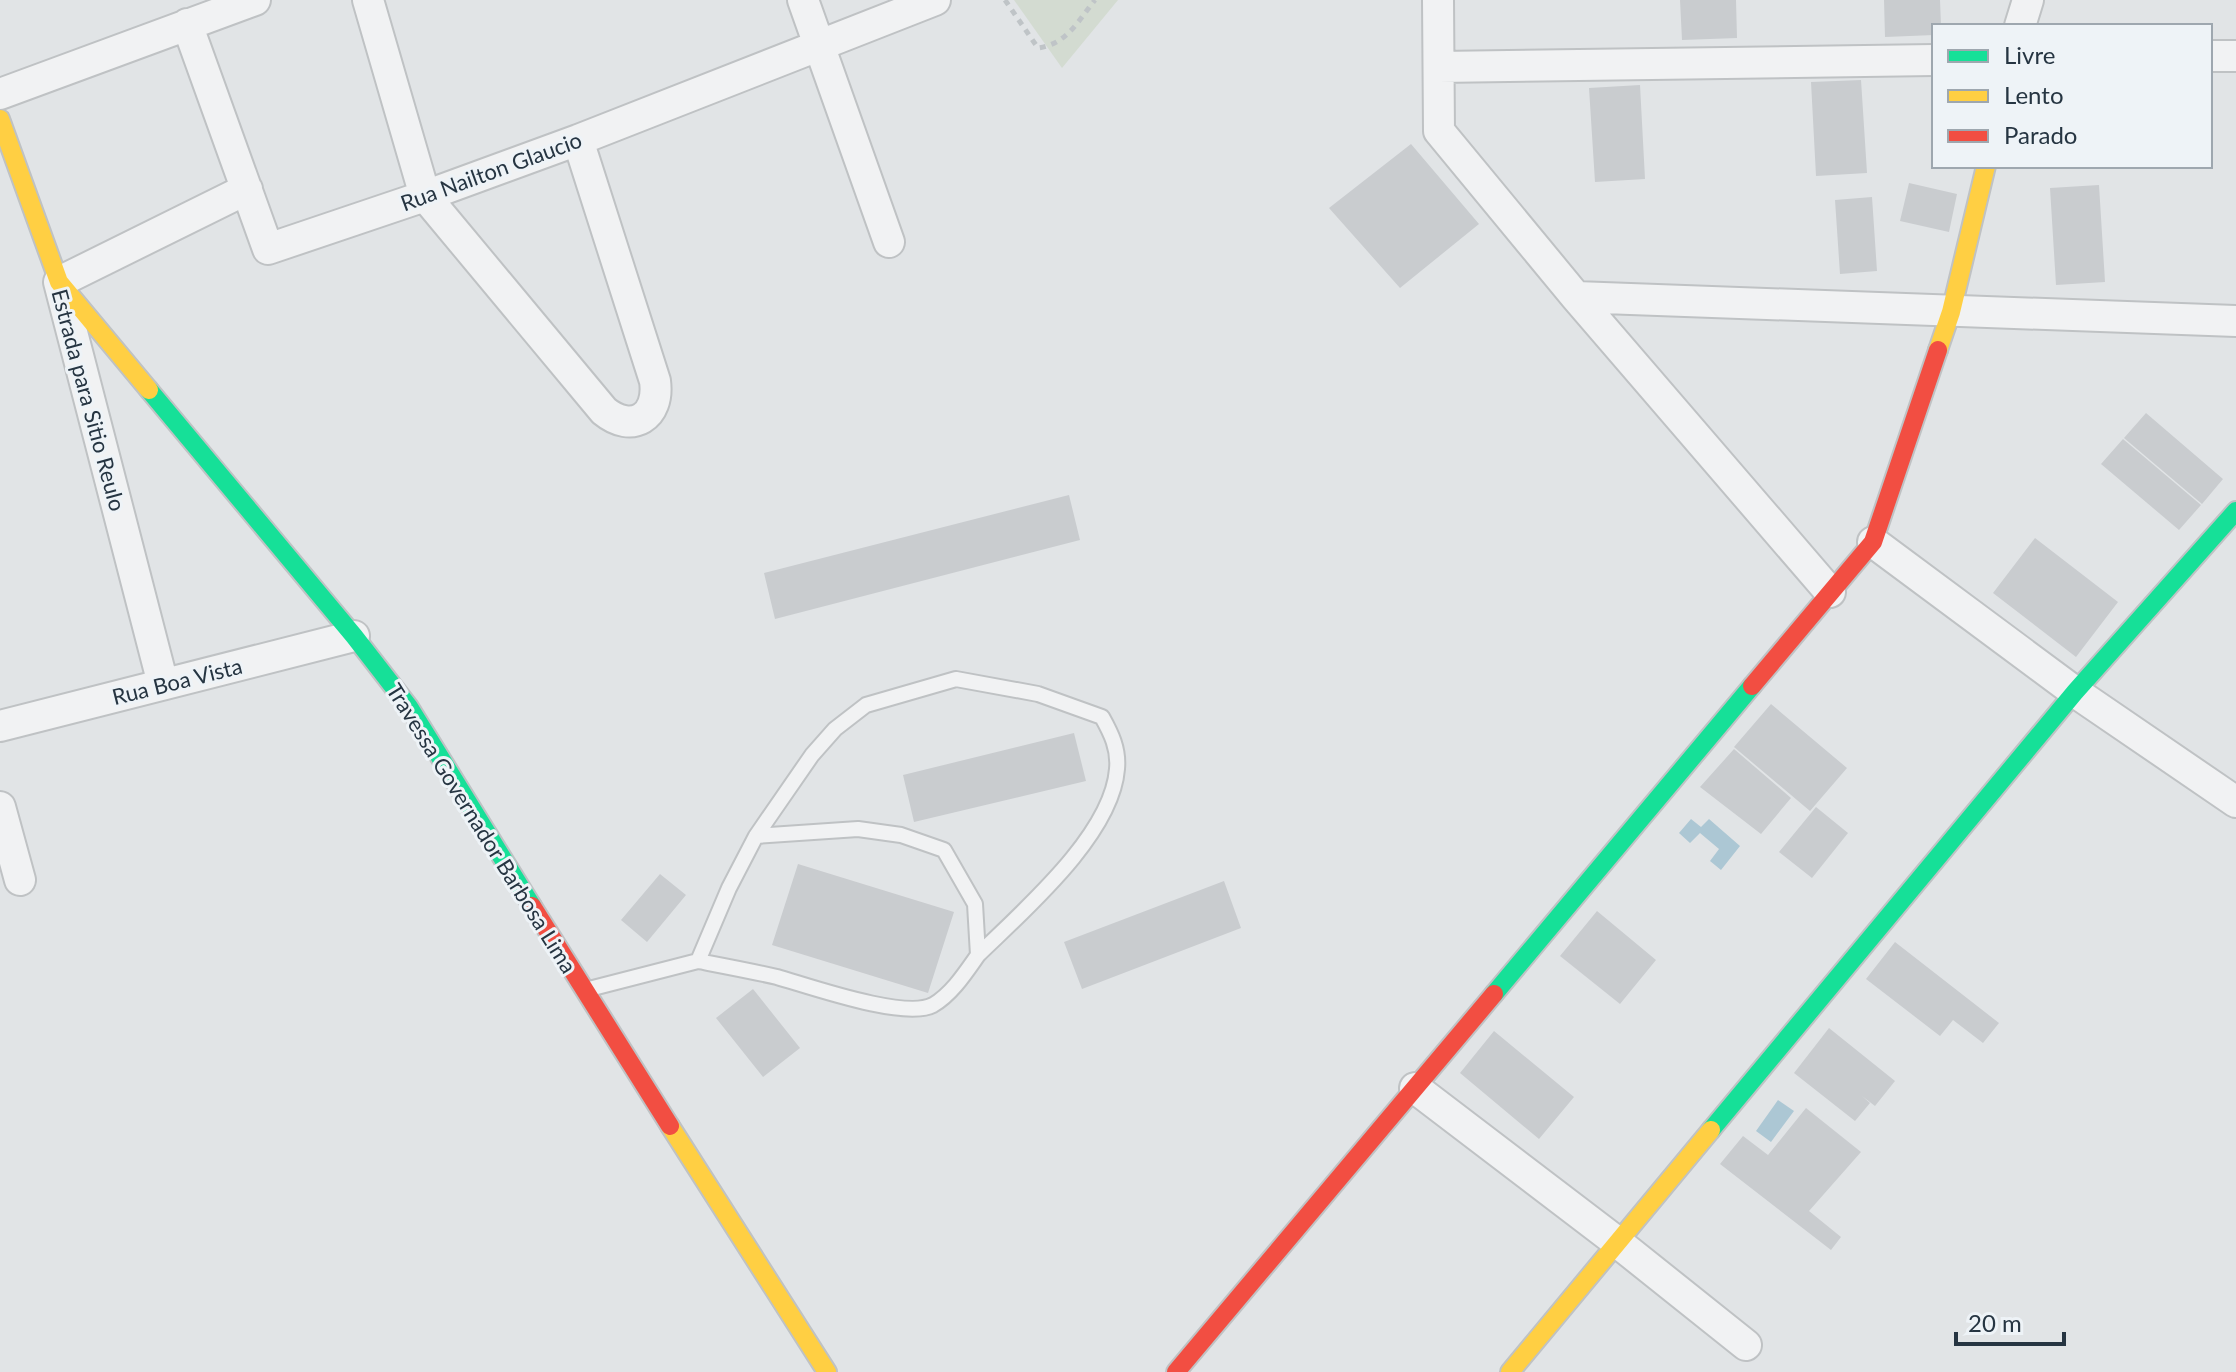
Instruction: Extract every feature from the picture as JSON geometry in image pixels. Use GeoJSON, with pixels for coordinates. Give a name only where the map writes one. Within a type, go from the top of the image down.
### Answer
{"type":"FeatureCollection","features":[{"type":"Feature","properties":{"kind":"street"},"geometry":{"type":"LineString","coordinates":[[0,94],[255,0]]}},
{"type":"Feature","properties":{"kind":"street"},"geometry":{"type":"LineString","coordinates":[[368,0],[425,196],[604,411],[620,421],[638,420],[648,415],[654,405],[657,393],[655,381],[578,140]]}},
{"type":"Feature","properties":{"kind":"street"},"geometry":{"type":"LineString","coordinates":[[803,0],[889,242]]}},
{"type":"Feature","properties":{"kind":"street","name":"Rua Nailton Glaucio"},"geometry":{"type":"LineString","coordinates":[[187,24],[268,249],[578,140],[935,0]]}},
{"type":"Feature","properties":{"kind":"street"},"geometry":{"type":"LineString","coordinates":[[1438,0],[1439,131],[1576,297],[1830,592]]}},
{"type":"Feature","properties":{"kind":"street"},"geometry":{"type":"LineString","coordinates":[[2021,24],[2028,0]]}},
{"type":"Feature","properties":{"kind":"street"},"geometry":{"type":"LineString","coordinates":[[2212,56],[2236,56]]}},
{"type":"Feature","properties":{"kind":"street"},"geometry":{"type":"LineString","coordinates":[[1439,67],[1932,60]]}},
{"type":"Feature","properties":{"kind":"street","name":"Estrada para Sitio Reulo"},"geometry":{"type":"LineString","coordinates":[[0,119],[59,282],[163,684]]}},
{"type":"Feature","properties":{"kind":"street"},"geometry":{"type":"LineString","coordinates":[[1176,1372],[1873,542],[1951,312],[1986,168]]}},
{"type":"Feature","properties":{"kind":"street"},"geometry":{"type":"LineString","coordinates":[[59,282],[247,189]]}},
{"type":"Feature","properties":{"kind":"street","name":"Travessa Governador Barbosa Lima"},"geometry":{"type":"LineString","coordinates":[[59,282],[354,636],[409,707],[584,990],[827,1372]]}},
{"type":"Feature","properties":{"kind":"street"},"geometry":{"type":"LineString","coordinates":[[1576,297],[2236,321]]}},
{"type":"Feature","properties":{"kind":"street"},"geometry":{"type":"LineString","coordinates":[[1510,1372],[2075,692],[2236,511]]}},
{"type":"Feature","properties":{"kind":"street"},"geometry":{"type":"LineString","coordinates":[[1873,542],[2075,692],[2236,802]]}},
{"type":"Feature","properties":{"kind":"street","name":"Rua Boa Vista"},"geometry":{"type":"LineString","coordinates":[[0,726],[354,636]]}},
{"type":"Feature","properties":{"kind":"street"},"geometry":{"type":"LineString","coordinates":[[0,807],[20,880]]}},
{"type":"Feature","properties":{"kind":"street"},"geometry":{"type":"LineString","coordinates":[[1415,1088],[1746,1345]]}},
{"type":"Feature","properties":{"kind":"lane"},"geometry":{"type":"LineString","coordinates":[[584,990],[698,961],[774,977],[877,1005],[909,1009],[932,1006],[958,982],[978,955],[1041,893],[1087,841],[1110,797],[1117,769],[1114,740],[1102,717],[1038,694],[956,679],[866,705],[835,729],[812,755],[756,836],[729,888],[698,961]]}},
{"type":"Feature","properties":{"kind":"lane"},"geometry":{"type":"LineString","coordinates":[[756,836],[858,829],[901,835],[944,850],[975,904],[978,955]]}},
{"type":"Feature","properties":{"kind":"path"},"geometry":{"type":"LineString","coordinates":[[1005,0],[1038,48],[1065,39],[1095,0]]}},
{"type":"Feature","properties":{"kind":"shaded area"},"geometry":{"type":"Polygon","coordinates":[[[1014,0],[1118,0],[1062,68],[1014,0]]]}},
{"type":"Feature","properties":{"kind":"water"},"geometry":{"type":"Polygon","coordinates":[[[1691,819],[1701,827],[1709,819],[1740,846],[1721,870],[1710,861],[1719,849],[1700,833],[1690,843],[1679,833],[1691,819]]]}},
{"type":"Feature","properties":{"kind":"water"},"geometry":{"type":"Polygon","coordinates":[[[1778,1100],[1794,1111],[1771,1142],[1756,1131],[1778,1100]]]}},
{"type":"Feature","properties":{"kind":"building"},"geometry":{"type":"Polygon","coordinates":[[[1680,0],[1736,0],[1737,38],[1682,40],[1680,0]]]}},
{"type":"Feature","properties":{"kind":"building"},"geometry":{"type":"Polygon","coordinates":[[[1884,0],[1940,0],[1941,24],[1932,24],[1932,35],[1885,37],[1884,0]]]}},
{"type":"Feature","properties":{"kind":"building"},"geometry":{"type":"Polygon","coordinates":[[[1861,80],[1867,173],[1816,176],[1811,82],[1861,80]]]}},
{"type":"Feature","properties":{"kind":"building"},"geometry":{"type":"Polygon","coordinates":[[[1640,85],[1645,179],[1595,182],[1589,88],[1640,85]]]}},
{"type":"Feature","properties":{"kind":"building"},"geometry":{"type":"Polygon","coordinates":[[[1411,144],[1479,224],[1400,288],[1329,208],[1411,144]]]}},
{"type":"Feature","properties":{"kind":"building"},"geometry":{"type":"Polygon","coordinates":[[[1909,183],[1957,194],[1949,232],[1900,221],[1909,183]]]}},
{"type":"Feature","properties":{"kind":"building"},"geometry":{"type":"Polygon","coordinates":[[[2099,185],[2105,282],[2056,285],[2050,188],[2099,185]]]}},
{"type":"Feature","properties":{"kind":"building"},"geometry":{"type":"Polygon","coordinates":[[[1872,197],[1877,271],[1840,274],[1835,200],[1872,197]]]}},
{"type":"Feature","properties":{"kind":"building"},"geometry":{"type":"Polygon","coordinates":[[[2146,413],[2223,479],[2202,504],[2124,438],[2146,413]]]}},
{"type":"Feature","properties":{"kind":"building"},"geometry":{"type":"Polygon","coordinates":[[[2123,439],[2201,505],[2179,530],[2101,464],[2123,439]]]}},
{"type":"Feature","properties":{"kind":"building"},"geometry":{"type":"Polygon","coordinates":[[[1069,495],[1080,540],[775,619],[764,573],[1069,495]]]}},
{"type":"Feature","properties":{"kind":"building"},"geometry":{"type":"Polygon","coordinates":[[[2035,538],[2118,602],[2076,657],[1993,593],[2035,538]]]}},
{"type":"Feature","properties":{"kind":"building"},"geometry":{"type":"Polygon","coordinates":[[[1771,704],[1847,768],[1810,811],[1734,747],[1771,704]]]}},
{"type":"Feature","properties":{"kind":"building"},"geometry":{"type":"Polygon","coordinates":[[[1074,733],[1086,781],[914,822],[903,775],[1074,733]]]}},
{"type":"Feature","properties":{"kind":"building"},"geometry":{"type":"Polygon","coordinates":[[[1734,749],[1791,798],[1761,834],[1700,787],[1734,749]]]}},
{"type":"Feature","properties":{"kind":"building"},"geometry":{"type":"Polygon","coordinates":[[[1816,807],[1848,833],[1812,878],[1779,852],[1816,807]]]}},
{"type":"Feature","properties":{"kind":"building"},"geometry":{"type":"Polygon","coordinates":[[[798,864],[954,912],[928,993],[772,945],[798,864]]]}},
{"type":"Feature","properties":{"kind":"building"},"geometry":{"type":"Polygon","coordinates":[[[660,874],[686,895],[647,942],[621,920],[660,874]]]}},
{"type":"Feature","properties":{"kind":"building"},"geometry":{"type":"Polygon","coordinates":[[[1224,881],[1241,928],[1082,989],[1064,942],[1224,881]]]}},
{"type":"Feature","properties":{"kind":"building"},"geometry":{"type":"Polygon","coordinates":[[[1597,911],[1656,960],[1620,1004],[1560,956],[1597,911]]]}},
{"type":"Feature","properties":{"kind":"building"},"geometry":{"type":"Polygon","coordinates":[[[1895,942],[1999,1023],[1983,1043],[1953,1020],[1940,1036],[1866,979],[1895,942]]]}},
{"type":"Feature","properties":{"kind":"building"},"geometry":{"type":"Polygon","coordinates":[[[753,989],[800,1048],[763,1077],[716,1018],[753,989]]]}},
{"type":"Feature","properties":{"kind":"building"},"geometry":{"type":"Polygon","coordinates":[[[1829,1028],[1895,1081],[1875,1106],[1862,1096],[1870,1103],[1855,1121],[1794,1073],[1829,1028]]]}},
{"type":"Feature","properties":{"kind":"building"},"geometry":{"type":"Polygon","coordinates":[[[1494,1031],[1574,1097],[1539,1139],[1460,1073],[1494,1031]]]}},
{"type":"Feature","properties":{"kind":"building"},"geometry":{"type":"Polygon","coordinates":[[[1806,1108],[1861,1152],[1809,1211],[1841,1237],[1831,1250],[1720,1164],[1743,1136],[1768,1155],[1806,1108]]]}},
{"type":"Feature","properties":{"kind":"traffic: fast"},"geometry":{"type":"LineString","coordinates":[[149,390],[354,636],[409,707],[532,906]]}},
{"type":"Feature","properties":{"kind":"traffic: fast"},"geometry":{"type":"LineString","coordinates":[[1711,1130],[2075,692],[2236,511]]}},
{"type":"Feature","properties":{"kind":"traffic: fast"},"geometry":{"type":"LineString","coordinates":[[1494,994],[1752,686]]}},
{"type":"Feature","properties":{"kind":"traffic: slow"},"geometry":{"type":"LineString","coordinates":[[0,119],[59,282],[149,390]]}},
{"type":"Feature","properties":{"kind":"traffic: slow"},"geometry":{"type":"LineString","coordinates":[[1938,350],[1951,312],[1986,168]]}},
{"type":"Feature","properties":{"kind":"traffic: slow"},"geometry":{"type":"LineString","coordinates":[[670,1126],[827,1372]]}},
{"type":"Feature","properties":{"kind":"traffic: slow"},"geometry":{"type":"LineString","coordinates":[[1510,1372],[1711,1130]]}},
{"type":"Feature","properties":{"kind":"traffic: jam"},"geometry":{"type":"LineString","coordinates":[[1752,686],[1873,542],[1938,350]]}},
{"type":"Feature","properties":{"kind":"traffic: jam"},"geometry":{"type":"LineString","coordinates":[[532,906],[670,1126]]}},
{"type":"Feature","properties":{"kind":"traffic: jam"},"geometry":{"type":"LineString","coordinates":[[1176,1372],[1494,994]]}}]}
